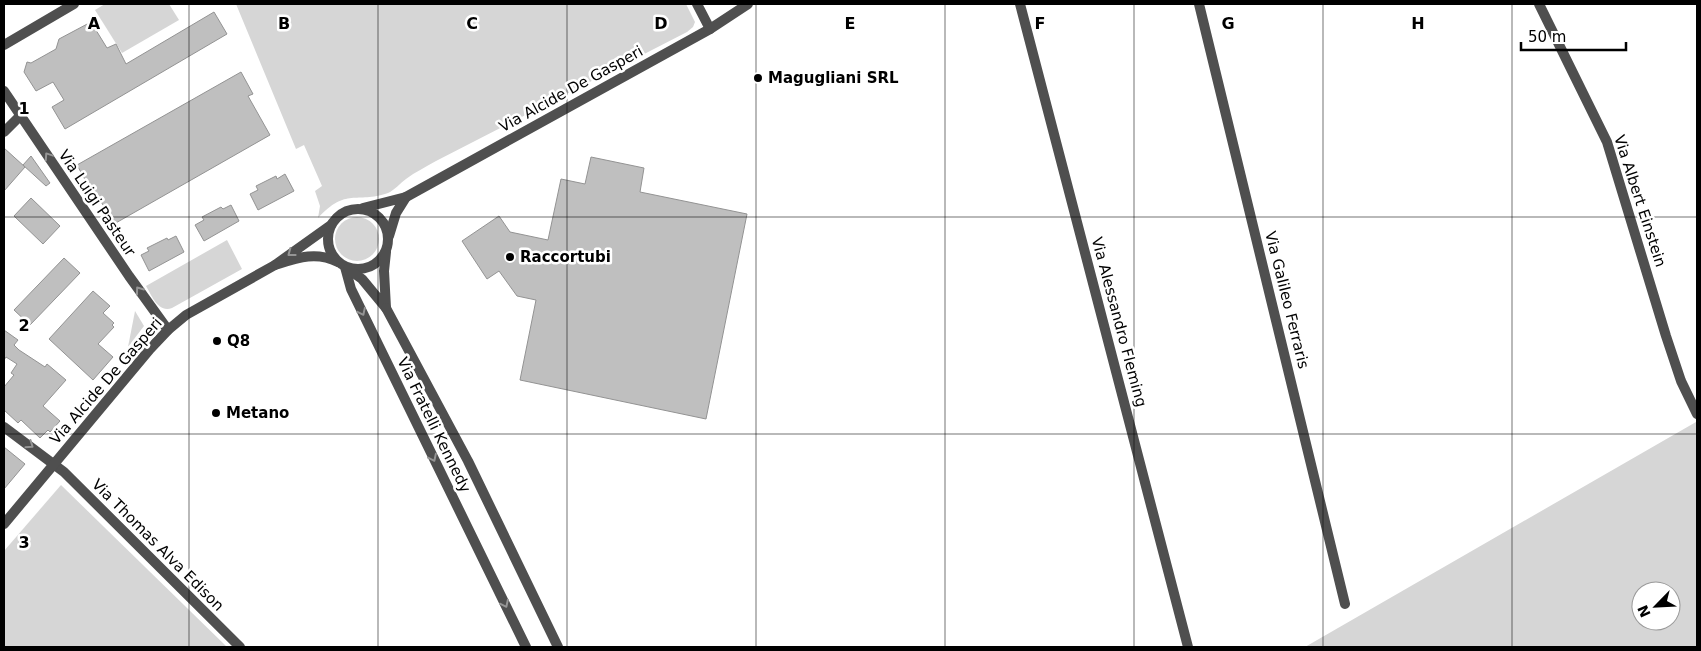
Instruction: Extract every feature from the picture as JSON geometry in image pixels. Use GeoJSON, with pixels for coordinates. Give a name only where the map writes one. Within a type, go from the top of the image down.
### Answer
{"type":"FeatureCollection","features":[{"type":"Feature","properties":{"kind":"street"},"geometry":{"type":"LineString","coordinates":[[4,45],[74,4]]}},
{"type":"Feature","properties":{"kind":"street"},"geometry":{"type":"LineString","coordinates":[[697,4],[710,29]]}},
{"type":"Feature","properties":{"kind":"street","name":"Via Alcide De Gasperi"},"geometry":{"type":"LineString","coordinates":[[360,209],[406,197],[710,29],[748,4]]}},
{"type":"Feature","properties":{"kind":"street","name":"Via Alessandro Fleming"},"geometry":{"type":"LineString","coordinates":[[1020,4],[1188,647]]}},
{"type":"Feature","properties":{"kind":"street","name":"Via Galileo Ferraris"},"geometry":{"type":"LineString","coordinates":[[1200,4],[1345,604]]}},
{"type":"Feature","properties":{"kind":"street","name":"Via Albert Einstein"},"geometry":{"type":"LineString","coordinates":[[1538,4],[1607,142],[1666,336],[1681,381],[1697,414]]}},
{"type":"Feature","properties":{"kind":"street","name":"Via Luigi Pasteur"},"geometry":{"type":"LineString","coordinates":[[4,91],[129,276],[168,330]]}},
{"type":"Feature","properties":{"kind":"street"},"geometry":{"type":"LineString","coordinates":[[4,132],[21,115]]}},
{"type":"Feature","properties":{"kind":"street"},"geometry":{"type":"LineString","coordinates":[[387,247],[388,232],[384,223],[377,215],[369,211],[360,209],[342,213],[331,225],[328,241],[333,256],[342,265],[354,269],[372,266],[380,260],[387,247],[396,213],[406,197]]}},
{"type":"Feature","properties":{"kind":"street","name":"Via Alcide De Gasperi"},"geometry":{"type":"LineString","coordinates":[[4,524],[168,330],[186,315],[275,265],[331,225]]}},
{"type":"Feature","properties":{"kind":"street","name":"Via Fratelli Kennedy"},"geometry":{"type":"LineString","coordinates":[[386,308],[384,271],[387,247]]}},
{"type":"Feature","properties":{"kind":"street","name":"Via Alcide De Gasperi"},"geometry":{"type":"LineString","coordinates":[[275,265],[295,259],[319,256],[342,265]]}},
{"type":"Feature","properties":{"kind":"street","name":"Via Fratelli Kennedy"},"geometry":{"type":"LineString","coordinates":[[342,265],[362,279],[386,308],[468,461],[558,647]]}},
{"type":"Feature","properties":{"kind":"street","name":"Via Fratelli Kennedy"},"geometry":{"type":"LineString","coordinates":[[342,265],[351,289],[526,647]]}},
{"type":"Feature","properties":{"kind":"street","name":"Via Thomas Alva Edison"},"geometry":{"type":"LineString","coordinates":[[4,427],[64,472],[240,647]]}},
{"type":"Feature","properties":{"kind":"shaded area"},"geometry":{"type":"Polygon","coordinates":[[[105,4],[169,4],[179,20],[122,53],[95,10],[105,4]]]}},
{"type":"Feature","properties":{"kind":"shaded area"},"geometry":{"type":"Polygon","coordinates":[[[236,4],[686,4],[695,22],[693,27],[687,32],[409,176],[391,192],[377,196],[344,199],[328,208],[318,218],[320,206],[315,191],[322,186],[304,145],[296,149],[236,4]]]}},
{"type":"Feature","properties":{"kind":"shaded area"},"geometry":{"type":"Polygon","coordinates":[[[361,217],[373,223],[378,230],[378,248],[373,255],[366,260],[353,261],[345,258],[338,251],[335,235],[338,227],[345,220],[361,217]]]}},
{"type":"Feature","properties":{"kind":"shaded area"},"geometry":{"type":"Polygon","coordinates":[[[227,240],[242,269],[172,308],[163,308],[156,303],[146,286],[227,240]]]}},
{"type":"Feature","properties":{"kind":"shaded area"},"geometry":{"type":"Polygon","coordinates":[[[135,311],[144,326],[128,347],[135,311]]]}},
{"type":"Feature","properties":{"kind":"shaded area"},"geometry":{"type":"Polygon","coordinates":[[[1696,422],[1697,647],[1305,647],[1696,422]]]}},
{"type":"Feature","properties":{"kind":"shaded area"},"geometry":{"type":"Polygon","coordinates":[[[61,485],[227,647],[4,647],[4,551],[61,485]]]}},
{"type":"Feature","properties":{"kind":"building"},"geometry":{"type":"Polygon","coordinates":[[[214,12],[227,34],[65,129],[52,107],[64,100],[53,82],[36,91],[24,72],[27,62],[31,63],[56,49],[59,39],[91,22],[107,48],[116,44],[126,64],[214,12]]]}},
{"type":"Feature","properties":{"kind":"building"},"geometry":{"type":"Polygon","coordinates":[[[241,72],[253,94],[248,96],[270,135],[114,224],[92,186],[89,187],[77,165],[241,72]]]}},
{"type":"Feature","properties":{"kind":"building"},"geometry":{"type":"Polygon","coordinates":[[[4,148],[25,167],[4,191],[4,148]]]}},
{"type":"Feature","properties":{"kind":"building"},"geometry":{"type":"Polygon","coordinates":[[[31,156],[50,183],[46,186],[23,165],[31,156]]]}},
{"type":"Feature","properties":{"kind":"building"},"geometry":{"type":"Polygon","coordinates":[[[591,157],[644,168],[640,192],[747,214],[706,419],[520,380],[536,300],[517,296],[499,271],[487,279],[462,241],[499,216],[510,232],[548,240],[561,179],[585,184],[591,157]]]}},
{"type":"Feature","properties":{"kind":"building"},"geometry":{"type":"Polygon","coordinates":[[[285,174],[294,191],[258,210],[250,194],[258,190],[256,186],[276,176],[277,179],[285,174]]]}},
{"type":"Feature","properties":{"kind":"building"},"geometry":{"type":"Polygon","coordinates":[[[31,198],[60,226],[43,244],[14,216],[31,198]]]}},
{"type":"Feature","properties":{"kind":"building"},"geometry":{"type":"Polygon","coordinates":[[[231,205],[239,221],[204,241],[195,225],[204,220],[202,217],[221,207],[223,209],[231,205]]]}},
{"type":"Feature","properties":{"kind":"building"},"geometry":{"type":"Polygon","coordinates":[[[176,236],[184,252],[149,271],[141,255],[149,251],[147,248],[167,238],[168,240],[176,236]]]}},
{"type":"Feature","properties":{"kind":"building"},"geometry":{"type":"Polygon","coordinates":[[[64,258],[80,273],[30,325],[14,310],[64,258]]]}},
{"type":"Feature","properties":{"kind":"building"},"geometry":{"type":"Polygon","coordinates":[[[93,291],[110,306],[103,313],[114,323],[112,325],[114,327],[98,344],[113,357],[93,380],[49,339],[93,291]]]}},
{"type":"Feature","properties":{"kind":"building"},"geometry":{"type":"Polygon","coordinates":[[[4,330],[18,340],[14,345],[19,350],[45,367],[47,364],[66,380],[43,406],[60,421],[50,432],[48,430],[40,438],[21,420],[18,423],[4,410],[4,387],[14,375],[11,373],[17,364],[6,357],[4,360],[4,330]]]}},
{"type":"Feature","properties":{"kind":"building"},"geometry":{"type":"Polygon","coordinates":[[[4,447],[25,464],[4,489],[4,447]]]}},
{"type":"Feature","properties":{"kind":"place","name":"Magugliani SRL"},"geometry":{"type":"Point","coordinates":[758,78]}},
{"type":"Feature","properties":{"kind":"place","name":"Raccortubi"},"geometry":{"type":"Point","coordinates":[510,257]}},
{"type":"Feature","properties":{"kind":"place","name":"Q8"},"geometry":{"type":"Point","coordinates":[217,341]}},
{"type":"Feature","properties":{"kind":"place","name":"Metano"},"geometry":{"type":"Point","coordinates":[216,413]}}]}
